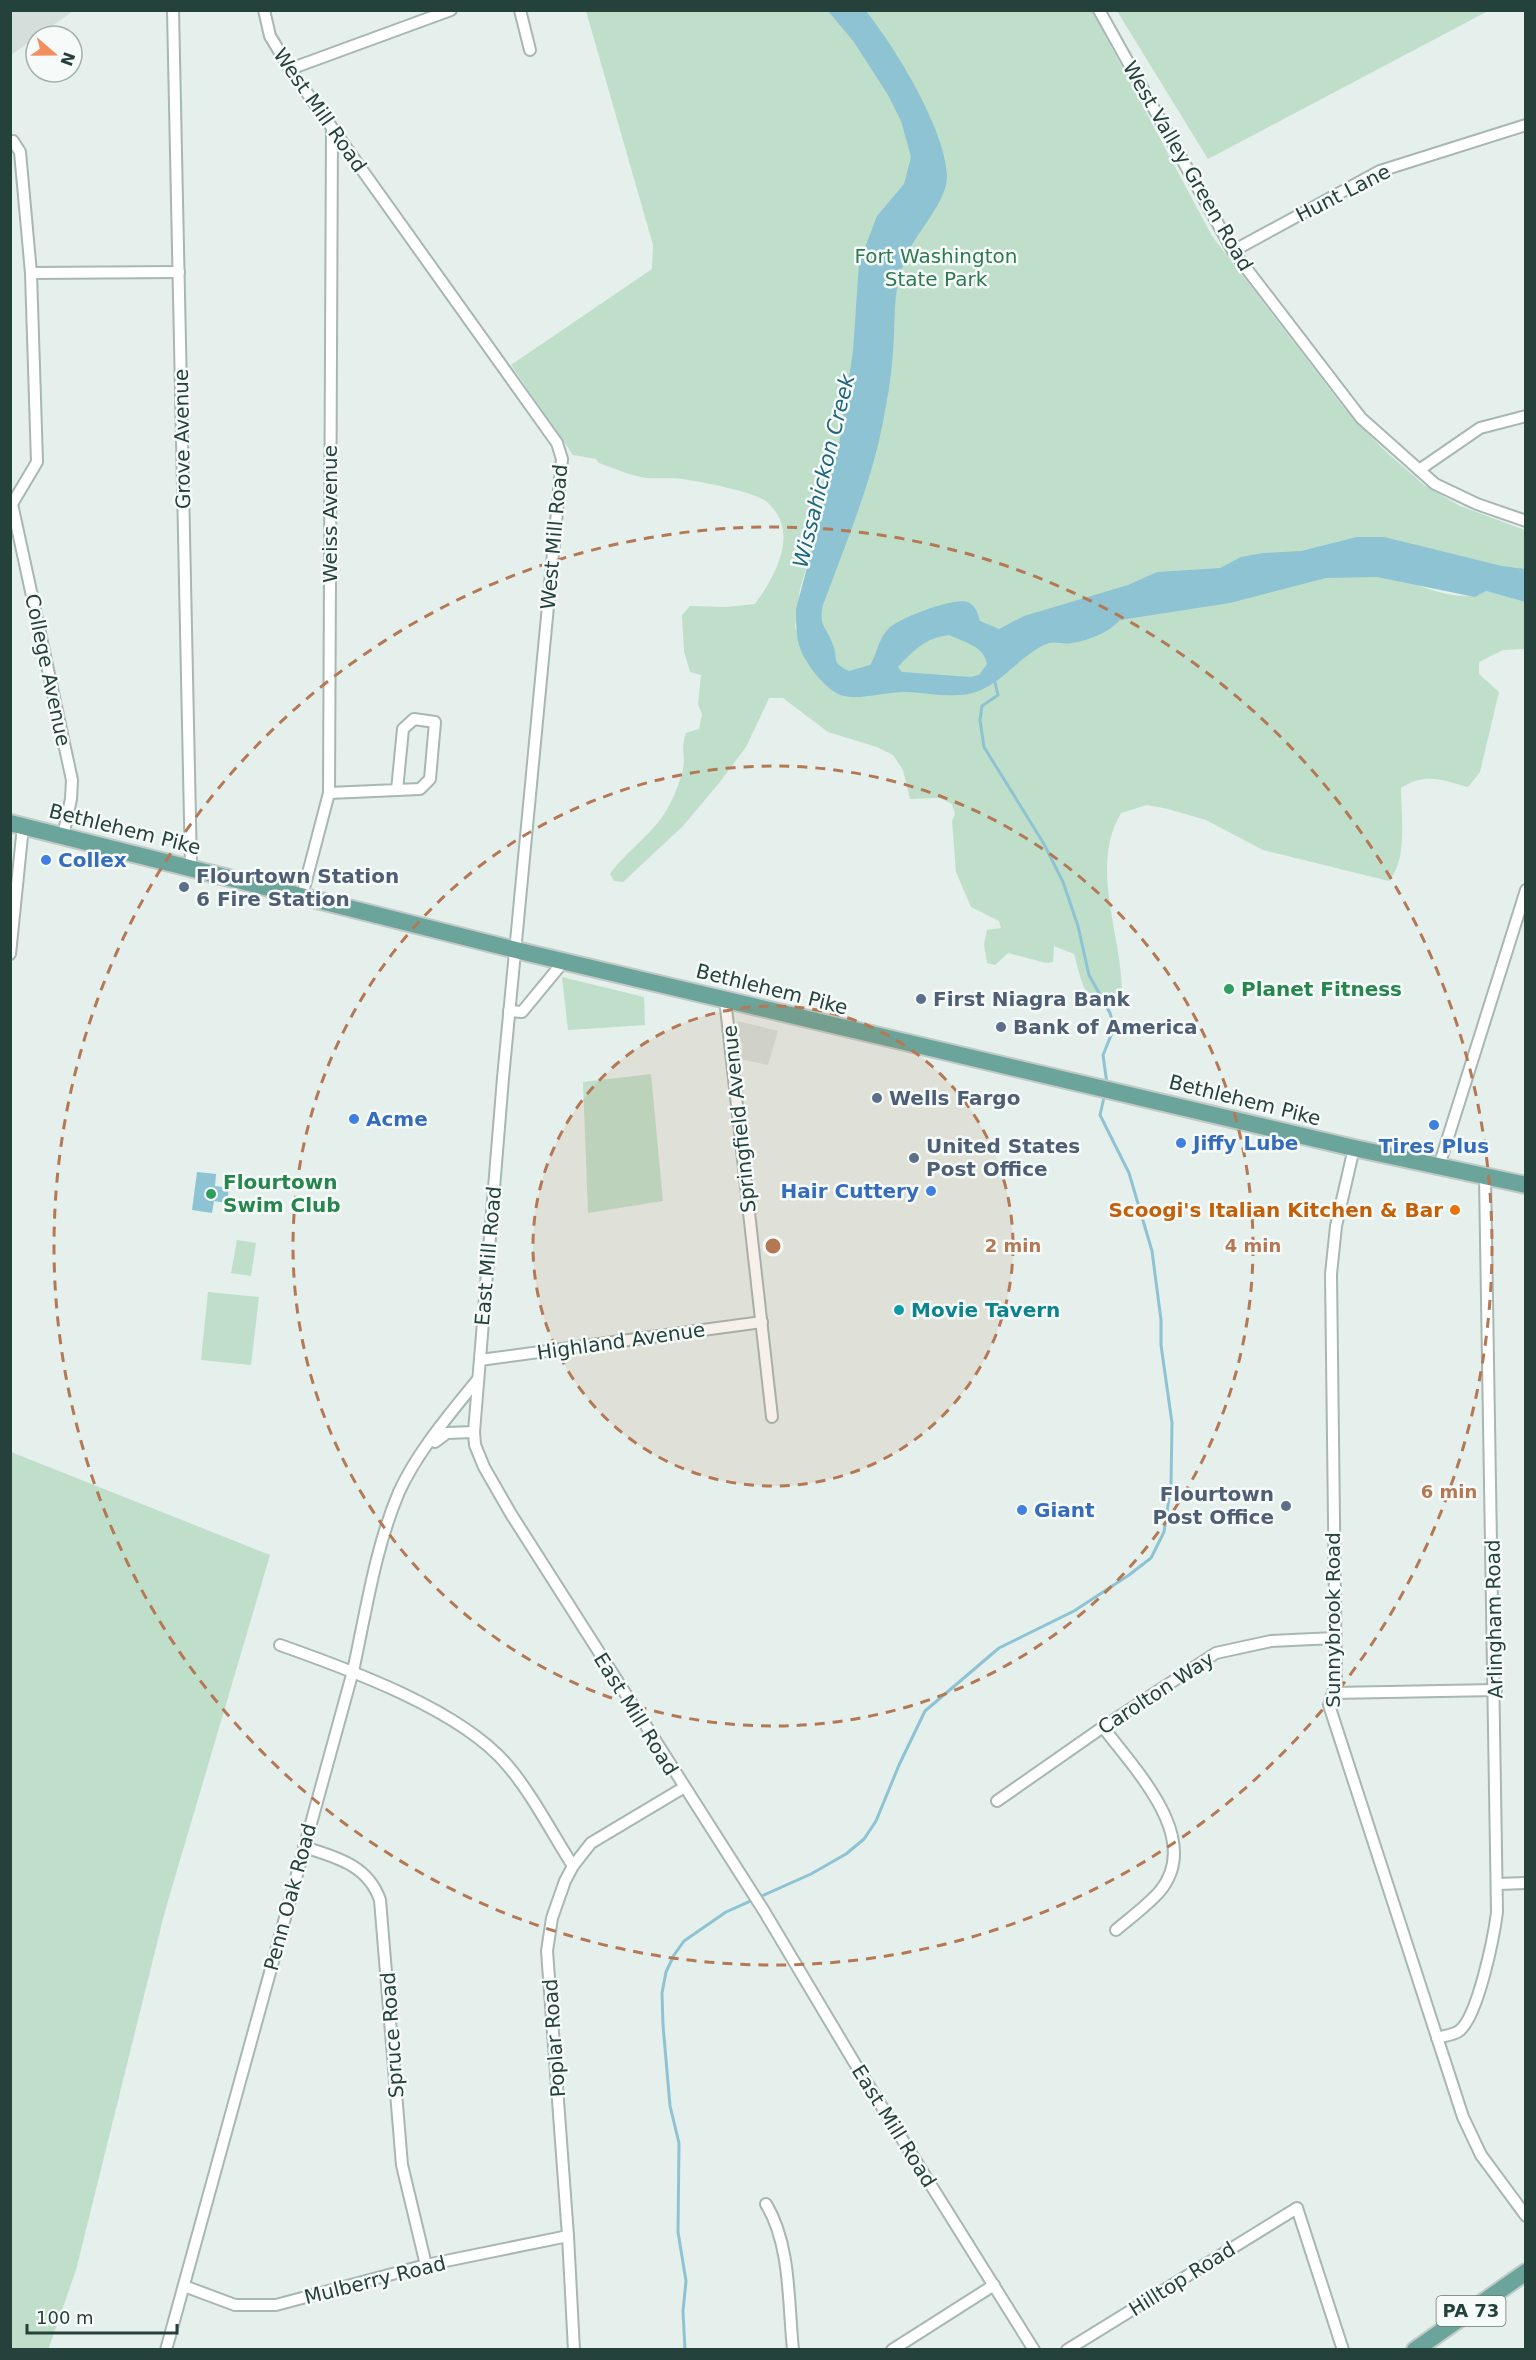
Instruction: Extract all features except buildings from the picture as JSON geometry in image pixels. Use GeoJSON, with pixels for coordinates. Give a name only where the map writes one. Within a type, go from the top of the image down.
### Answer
{"type":"FeatureCollection","features":[{"type":"Feature","properties":{"kind":"main road","name":"Bethlehem Pike"},"geometry":{"type":"LineString","coordinates":[[17,824],[516,950],[1354,1148],[1526,1185]]}},
{"type":"Feature","properties":{"kind":"main road","name":"PA 73"},"geometry":{"type":"LineString","coordinates":[[1415,2349],[1526,2272]]}},
{"type":"Feature","properties":{"kind":"street","name":"Grove Avenue"},"geometry":{"type":"LineString","coordinates":[[173,10],[191,867]]}},
{"type":"Feature","properties":{"kind":"street","name":"West Mill Road"},"geometry":{"type":"LineString","coordinates":[[264,10],[270,36],[290,69],[561,451],[562,469],[510,1011]]}},
{"type":"Feature","properties":{"kind":"street"},"geometry":{"type":"LineString","coordinates":[[290,69],[451,10]]}},
{"type":"Feature","properties":{"kind":"street"},"geometry":{"type":"LineString","coordinates":[[520,10],[530,50]]}},
{"type":"Feature","properties":{"kind":"street","name":"West Valley Green Road"},"geometry":{"type":"LineString","coordinates":[[1099,10],[1233,251],[1361,417],[1435,484],[1526,521]]}},
{"type":"Feature","properties":{"kind":"street","name":"Hunt Lane"},"geometry":{"type":"LineString","coordinates":[[1233,251],[1380,171],[1526,125]]}},
{"type":"Feature","properties":{"kind":"street","name":"Weiss Avenue"},"geometry":{"type":"LineString","coordinates":[[302,896],[329,793],[332,128]]}},
{"type":"Feature","properties":{"kind":"street"},"geometry":{"type":"LineString","coordinates":[[11,504],[37,462],[31,273],[20,152],[12,142]]}},
{"type":"Feature","properties":{"kind":"street"},"geometry":{"type":"LineString","coordinates":[[31,273],[179,272]]}},
{"type":"Feature","properties":{"kind":"street"},"geometry":{"type":"LineString","coordinates":[[1419,470],[1480,428],[1526,416]]}},
{"type":"Feature","properties":{"kind":"street","name":"College Avenue"},"geometry":{"type":"LineString","coordinates":[[11,504],[72,780],[71,799],[63,836]]}},
{"type":"Feature","properties":{"kind":"street"},"geometry":{"type":"LineString","coordinates":[[329,793],[420,789],[430,779],[435,722],[414,719],[403,729],[397,790]]}},
{"type":"Feature","properties":{"kind":"street"},"geometry":{"type":"LineString","coordinates":[[10,954],[17,824]]}},
{"type":"Feature","properties":{"kind":"street"},"geometry":{"type":"LineString","coordinates":[[1439,1166],[1526,890]]}},
{"type":"Feature","properties":{"kind":"street"},"geometry":{"type":"LineString","coordinates":[[510,1011],[522,1012],[564,961]]}},
{"type":"Feature","properties":{"kind":"street","name":"Springfield Avenue"},"geometry":{"type":"LineString","coordinates":[[725,999],[772,1417]]}},
{"type":"Feature","properties":{"kind":"street","name":"East Mill Road"},"geometry":{"type":"LineString","coordinates":[[510,1011],[474,1432],[475,1445],[481,1461],[511,1514],[682,1788],[764,1911],[854,2062],[1034,2349]]}},
{"type":"Feature","properties":{"kind":"street","name":"Sunnybrook Road"},"geometry":{"type":"LineString","coordinates":[[1354,1148],[1335,1231],[1331,1274],[1336,1683],[1329,1705],[1468,2130],[1481,2155],[1526,2216]]}},
{"type":"Feature","properties":{"kind":"street","name":"Arlingham Road"},"geometry":{"type":"LineString","coordinates":[[1437,2038],[1454,2034],[1465,2025],[1492,1949],[1498,1884],[1485,1177]]}},
{"type":"Feature","properties":{"kind":"street","name":"Highland Avenue"},"geometry":{"type":"LineString","coordinates":[[480,1360],[762,1322]]}},
{"type":"Feature","properties":{"kind":"street","name":"Penn Oak Road"},"geometry":{"type":"LineString","coordinates":[[166,2349],[353,1671],[378,1561],[394,1506],[405,1481],[478,1379]]}},
{"type":"Feature","properties":{"kind":"street","name":"Penn Oak Road"},"geometry":{"type":"LineString","coordinates":[[426,1450],[447,1433],[474,1432]]}},
{"type":"Feature","properties":{"kind":"street","name":"Carolton Way"},"geometry":{"type":"LineString","coordinates":[[997,1801],[1193,1667],[1229,1648],[1271,1641],[1334,1638]]}},
{"type":"Feature","properties":{"kind":"street"},"geometry":{"type":"LineString","coordinates":[[280,1645],[353,1671],[440,1714],[473,1734],[508,1766],[573,1866]]}},
{"type":"Feature","properties":{"kind":"street"},"geometry":{"type":"LineString","coordinates":[[1333,1693],[1496,1690]]}},
{"type":"Feature","properties":{"kind":"street"},"geometry":{"type":"LineString","coordinates":[[1103,1727],[1165,1812],[1173,1842],[1169,1872],[1160,1891],[1116,1930]]}},
{"type":"Feature","properties":{"kind":"street","name":"Poplar Road"},"geometry":{"type":"LineString","coordinates":[[574,2349],[547,1952],[552,1918],[573,1866],[591,1843],[682,1788]]}},
{"type":"Feature","properties":{"kind":"street","name":"Spruce Road"},"geometry":{"type":"LineString","coordinates":[[304,1847],[357,1867],[372,1883],[380,1900],[402,2165],[426,2265]]}},
{"type":"Feature","properties":{"kind":"street"},"geometry":{"type":"LineString","coordinates":[[1498,1884],[1526,1883]]}},
{"type":"Feature","properties":{"kind":"street"},"geometry":{"type":"LineString","coordinates":[[766,2204],[775,2219],[782,2240],[793,2349]]}},
{"type":"Feature","properties":{"kind":"street","name":"Hilltop Road"},"geometry":{"type":"LineString","coordinates":[[1067,2349],[1296,2208],[1343,2349]]}},
{"type":"Feature","properties":{"kind":"street","name":"Mulberry Road"},"geometry":{"type":"LineString","coordinates":[[184,2286],[235,2305],[276,2306],[426,2265],[568,2236]]}},
{"type":"Feature","properties":{"kind":"street"},"geometry":{"type":"LineString","coordinates":[[892,2349],[994,2285]]}},
{"type":"Feature","properties":{"kind":"shaded area"},"geometry":{"type":"Polygon","coordinates":[[[11,10],[73,10],[55,24],[24,24],[24,46],[11,55],[11,10]]]}},
{"type":"Feature","properties":{"kind":"shaded area"},"geometry":{"type":"Polygon","coordinates":[[[738,1021],[778,1031],[768,1065],[740,1059],[743,1044],[736,1041],[738,1038],[735,1036],[738,1021]]]}},
{"type":"Feature","properties":{"kind":"green space","name":"Fort Washington State Park"},"geometry":{"type":"Polygon","coordinates":[[[586,11],[1092,11],[1212,236],[1344,408],[1383,449],[1424,485],[1460,506],[1525,530],[1525,580],[1409,582],[1458,596],[1486,591],[1525,602],[1525,649],[1503,650],[1479,662],[1479,674],[1499,692],[1480,772],[1468,787],[1442,780],[1426,779],[1401,788],[1401,849],[1395,872],[1389,881],[1263,850],[1206,820],[1168,809],[1147,805],[1121,813],[1112,835],[1107,880],[1118,952],[1122,999],[1100,1006],[1089,997],[1086,991],[1074,954],[1054,946],[1053,962],[1046,963],[1008,953],[995,965],[987,963],[984,944],[987,930],[1001,928],[999,921],[971,907],[956,872],[952,821],[955,814],[952,804],[940,798],[910,799],[903,770],[893,755],[877,747],[828,732],[783,698],[769,698],[746,747],[683,826],[623,882],[614,881],[610,874],[658,823],[670,804],[683,769],[683,744],[686,733],[699,729],[702,714],[698,704],[701,675],[690,672],[684,651],[682,615],[690,606],[726,607],[755,604],[777,567],[783,540],[782,527],[777,514],[767,502],[753,495],[718,485],[683,479],[641,477],[599,463],[596,459],[573,455],[511,365],[652,269],[653,245],[586,11]],[[826,504],[800,589],[795,627],[808,663],[831,689],[852,696],[880,694],[843,679],[806,638],[826,504]]]}},
{"type":"Feature","properties":{"kind":"green space"},"geometry":{"type":"Polygon","coordinates":[[[1117,11],[1488,11],[1208,159],[1117,11]]]}},
{"type":"Feature","properties":{"kind":"green space"},"geometry":{"type":"Polygon","coordinates":[[[562,977],[644,997],[645,1025],[568,1030],[562,977]]]}},
{"type":"Feature","properties":{"kind":"green space"},"geometry":{"type":"Polygon","coordinates":[[[651,1074],[663,1201],[588,1213],[583,1082],[651,1074]]]}},
{"type":"Feature","properties":{"kind":"green space"},"geometry":{"type":"Polygon","coordinates":[[[237,1240],[256,1243],[251,1276],[231,1273],[237,1240]]]}},
{"type":"Feature","properties":{"kind":"green space"},"geometry":{"type":"Polygon","coordinates":[[[208,1292],[259,1297],[251,1365],[201,1360],[208,1292]]]}},
{"type":"Feature","properties":{"kind":"green space"},"geometry":{"type":"Polygon","coordinates":[[[11,1452],[270,1555],[165,1911],[76,2270],[48,2350],[10,2349],[11,1452]]]}},
{"type":"Feature","properties":{"kind":"water"},"geometry":{"type":"Polygon","coordinates":[[[828,11],[866,11],[878,26],[917,89],[928,112],[938,135],[947,175],[943,195],[912,246],[901,273],[896,298],[891,373],[880,436],[858,510],[823,605],[822,623],[831,639],[839,665],[849,671],[870,665],[889,628],[915,614],[939,605],[968,602],[975,608],[980,621],[999,629],[1024,616],[1128,585],[1157,572],[1220,568],[1241,557],[1301,551],[1357,537],[1384,537],[1502,566],[1525,569],[1525,602],[1486,591],[1475,597],[1377,577],[1326,578],[1230,603],[1120,620],[1104,632],[1085,640],[1049,643],[1031,653],[990,685],[972,693],[944,695],[900,692],[851,697],[830,689],[811,668],[799,645],[796,609],[838,451],[853,351],[859,263],[877,216],[904,184],[911,157],[901,121],[888,95],[854,42],[828,11]],[[949,635],[927,642],[898,667],[902,672],[970,677],[979,675],[987,664],[982,653],[972,645],[949,635]]]}},
{"type":"Feature","properties":{"kind":"water","name":"Flourtown Swim Club"},"geometry":{"type":"Polygon","coordinates":[[[197,1172],[216,1174],[215,1186],[229,1188],[227,1203],[214,1201],[212,1213],[192,1210],[197,1172]]]}},
{"type":"Feature","properties":{"kind":"waterway"},"geometry":{"type":"LineString","coordinates":[[994,678],[998,695],[982,706],[980,720],[984,747],[1044,844],[1063,882],[1078,926],[1089,975],[1110,1013],[1114,1028],[1103,1055],[1107,1084]]}},
{"type":"Feature","properties":{"kind":"waterway"},"geometry":{"type":"LineString","coordinates":[[685,2350],[683,2311],[686,2281],[678,2232],[679,2143],[670,2106],[662,1993],[666,1972],[674,1955],[684,1941],[726,1912],[811,1874],[846,1854],[864,1839],[876,1821],[925,1711],[999,1648],[1074,1611],[1129,1575],[1151,1558],[1164,1532],[1171,1485],[1172,1423],[1161,1345],[1161,1320],[1152,1251],[1129,1173],[1100,1115],[1105,1093]]}},
{"type":"Feature","properties":{"kind":"place","name":"Collex"},"geometry":{"type":"Point","coordinates":[46,860]}},
{"type":"Feature","properties":{"kind":"place","name":"Flourtown Station 6 Fire Station"},"geometry":{"type":"Point","coordinates":[184,887]}},
{"type":"Feature","properties":{"kind":"place","name":"Planet Fitness"},"geometry":{"type":"Point","coordinates":[1229,989]}},
{"type":"Feature","properties":{"kind":"place","name":"First Niagra Bank"},"geometry":{"type":"Point","coordinates":[921,999]}},
{"type":"Feature","properties":{"kind":"place","name":"Bank of America"},"geometry":{"type":"Point","coordinates":[1001,1027]}},
{"type":"Feature","properties":{"kind":"place","name":"Wells Fargo"},"geometry":{"type":"Point","coordinates":[877,1098]}},
{"type":"Feature","properties":{"kind":"place","name":"Acme"},"geometry":{"type":"Point","coordinates":[354,1119]}},
{"type":"Feature","properties":{"kind":"place","name":"Tires Plus"},"geometry":{"type":"Point","coordinates":[1434,1125]}},
{"type":"Feature","properties":{"kind":"place","name":"Jiffy Lube"},"geometry":{"type":"Point","coordinates":[1181,1143]}},
{"type":"Feature","properties":{"kind":"place","name":"United States Post Office"},"geometry":{"type":"Point","coordinates":[914,1158]}},
{"type":"Feature","properties":{"kind":"place","name":"Hair Cuttery"},"geometry":{"type":"Point","coordinates":[931,1191]}},
{"type":"Feature","properties":{"kind":"place","name":"Flourtown Swim Club"},"geometry":{"type":"Point","coordinates":[211,1194]}},
{"type":"Feature","properties":{"kind":"place","name":"Scoogi's Italian Kitchen & Bar"},"geometry":{"type":"Point","coordinates":[1455,1210]}},
{"type":"Feature","properties":{"kind":"place","name":"Movie Tavern"},"geometry":{"type":"Point","coordinates":[899,1310]}},
{"type":"Feature","properties":{"kind":"place","name":"Flourtown Post Office"},"geometry":{"type":"Point","coordinates":[1286,1506]}},
{"type":"Feature","properties":{"kind":"place","name":"Giant"},"geometry":{"type":"Point","coordinates":[1022,1510]}},
{"type":"Feature","properties":{"kind":"water label","name":"Wissahickon Creek"},"geometry":{"type":"Point","coordinates":[824,471]}}]}
